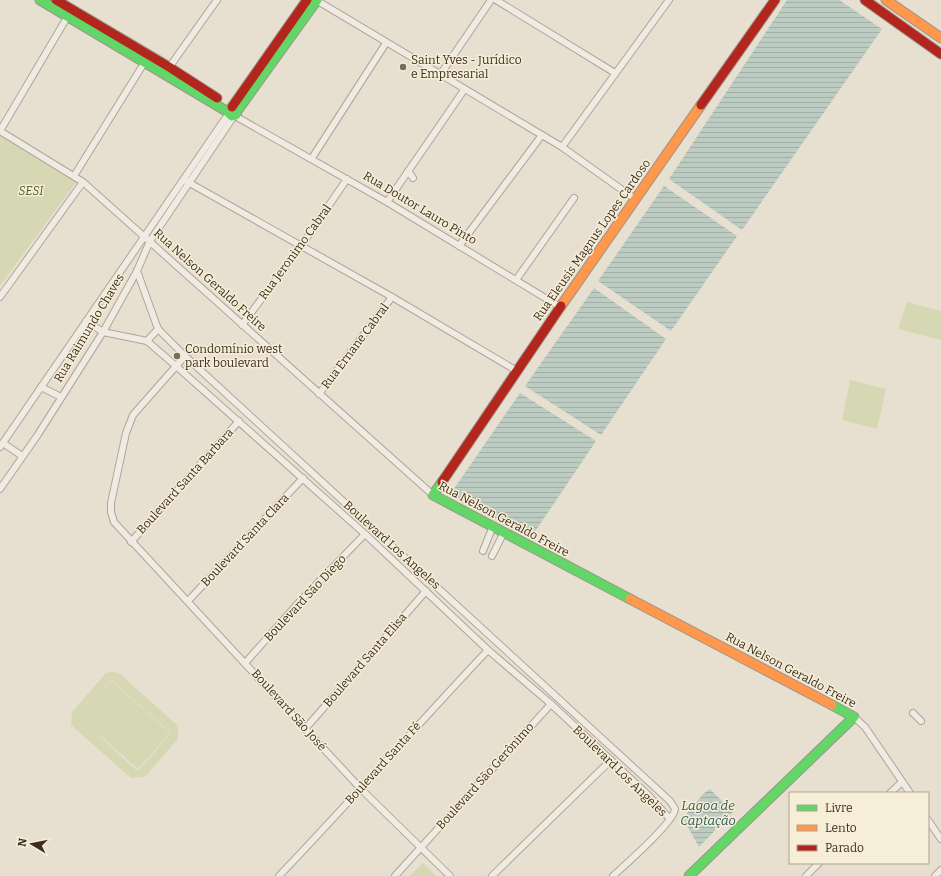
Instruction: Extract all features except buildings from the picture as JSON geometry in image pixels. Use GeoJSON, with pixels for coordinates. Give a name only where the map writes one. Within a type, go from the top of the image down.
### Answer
{"type":"FeatureCollection","features":[{"type":"Feature","properties":{"kind":"main road","name":"Rua Doutor Lauro Pinto"},"geometry":{"type":"LineString","coordinates":[[40,0],[69,13],[147,58],[233,112]]}},
{"type":"Feature","properties":{"kind":"main road","name":"Rua Doutor Lauro Pinto"},"geometry":{"type":"LineString","coordinates":[[56,0],[69,13]]}},
{"type":"Feature","properties":{"kind":"main road","name":"Rua Raimundo Chaves"},"geometry":{"type":"LineString","coordinates":[[233,112],[307,0]]}},
{"type":"Feature","properties":{"kind":"main road","name":"Rua Raimundo Chaves"},"geometry":{"type":"LineString","coordinates":[[233,112],[317,0]]}},
{"type":"Feature","properties":{"kind":"main road","name":"Rua Eleusis Magnus Lopes Cardoso"},"geometry":{"type":"LineString","coordinates":[[433,495],[560,307],[775,0]]}},
{"type":"Feature","properties":{"kind":"main road"},"geometry":{"type":"LineString","coordinates":[[865,0],[941,54]]}},
{"type":"Feature","properties":{"kind":"main road"},"geometry":{"type":"LineString","coordinates":[[886,0],[941,38]]}},
{"type":"Feature","properties":{"kind":"main road","name":"Rua Nelson Geraldo Freire"},"geometry":{"type":"LineString","coordinates":[[433,495],[854,717]]}},
{"type":"Feature","properties":{"kind":"main road"},"geometry":{"type":"LineString","coordinates":[[689,876],[854,717]]}},
{"type":"Feature","properties":{"kind":"street"},"geometry":{"type":"LineString","coordinates":[[167,70],[217,0]]}},
{"type":"Feature","properties":{"kind":"street"},"geometry":{"type":"LineString","coordinates":[[317,0],[464,90],[562,147],[635,199]]}},
{"type":"Feature","properties":{"kind":"street"},"geometry":{"type":"LineString","coordinates":[[440,75],[490,0]]}},
{"type":"Feature","properties":{"kind":"street"},"geometry":{"type":"LineString","coordinates":[[496,0],[615,73]]}},
{"type":"Feature","properties":{"kind":"street"},"geometry":{"type":"LineString","coordinates":[[562,147],[669,0]]}},
{"type":"Feature","properties":{"kind":"street"},"geometry":{"type":"LineString","coordinates":[[0,131],[69,13]]}},
{"type":"Feature","properties":{"kind":"street"},"geometry":{"type":"LineString","coordinates":[[312,158],[386,43]]}},
{"type":"Feature","properties":{"kind":"street"},"geometry":{"type":"LineString","coordinates":[[74,176],[147,58]]}},
{"type":"Feature","properties":{"kind":"street"},"geometry":{"type":"LineString","coordinates":[[387,202],[464,90]]}},
{"type":"Feature","properties":{"kind":"street","name":"Rua Doutor Lauro Pinto"},"geometry":{"type":"LineString","coordinates":[[233,112],[387,202],[560,307]]}},
{"type":"Feature","properties":{"kind":"street","name":"Rua Raimundo Chaves"},"geometry":{"type":"LineString","coordinates":[[0,489],[103,332],[137,271],[150,241],[186,181],[233,112]]}},
{"type":"Feature","properties":{"kind":"street","name":"Rua Nelson Geraldo Freire"},"geometry":{"type":"LineString","coordinates":[[0,131],[83,182],[318,394],[433,495]]}},
{"type":"Feature","properties":{"kind":"street"},"geometry":{"type":"LineString","coordinates":[[459,246],[542,135]]}},
{"type":"Feature","properties":{"kind":"street"},"geometry":{"type":"LineString","coordinates":[[408,171],[413,178]]}},
{"type":"Feature","properties":{"kind":"street","name":"Rua Jeronimo Cabral"},"geometry":{"type":"LineString","coordinates":[[242,325],[347,179]]}},
{"type":"Feature","properties":{"kind":"street"},"geometry":{"type":"LineString","coordinates":[[186,181],[392,297],[517,371]]}},
{"type":"Feature","properties":{"kind":"street","name":"Rua Raimundo Chaves"},"geometry":{"type":"LineString","coordinates":[[1,445],[42,387],[143,236],[186,181]]}},
{"type":"Feature","properties":{"kind":"street"},"geometry":{"type":"LineString","coordinates":[[0,297],[83,182]]}},
{"type":"Feature","properties":{"kind":"street"},"geometry":{"type":"LineString","coordinates":[[516,280],[574,198]]}},
{"type":"Feature","properties":{"kind":"street","name":"Boulevard Los Angeles"},"geometry":{"type":"LineString","coordinates":[[86,321],[103,332],[147,341],[303,478],[345,518],[365,534],[488,650],[611,760],[648,795],[670,819],[675,813],[673,806],[656,788],[185,356],[158,329],[137,271]]}},
{"type":"Feature","properties":{"kind":"street","name":"Rua Ernane Cabral"},"geometry":{"type":"LineString","coordinates":[[318,394],[392,297]]}},
{"type":"Feature","properties":{"kind":"street"},"geometry":{"type":"LineString","coordinates":[[147,341],[158,329]]}},
{"type":"Feature","properties":{"kind":"street","name":"Boulevard São José"},"geometry":{"type":"LineString","coordinates":[[185,356],[133,414],[126,434],[110,512],[114,522],[131,542],[246,662],[305,729],[361,789],[450,876]]}},
{"type":"Feature","properties":{"kind":"street"},"geometry":{"type":"LineString","coordinates":[[42,387],[61,397]]}},
{"type":"Feature","properties":{"kind":"street","name":"Boulevard Santa Barbara"},"geometry":{"type":"LineString","coordinates":[[131,542],[239,421]]}},
{"type":"Feature","properties":{"kind":"street"},"geometry":{"type":"LineString","coordinates":[[1,445],[22,456]]}},
{"type":"Feature","properties":{"kind":"street","name":"Boulevard Santa Clara"},"geometry":{"type":"LineString","coordinates":[[188,601],[303,478]]}},
{"type":"Feature","properties":{"kind":"street"},"geometry":{"type":"LineString","coordinates":[[322,496],[330,496],[332,492],[329,487]]}},
{"type":"Feature","properties":{"kind":"street"},"geometry":{"type":"LineString","coordinates":[[345,518],[344,510],[351,508]]}},
{"type":"Feature","properties":{"kind":"street"},"geometry":{"type":"LineString","coordinates":[[483,551],[493,526]]}},
{"type":"Feature","properties":{"kind":"street"},"geometry":{"type":"LineString","coordinates":[[492,556],[504,532]]}},
{"type":"Feature","properties":{"kind":"street","name":"Boulevard São Diego"},"geometry":{"type":"LineString","coordinates":[[246,662],[302,599],[365,534]]}},
{"type":"Feature","properties":{"kind":"street","name":"Boulevard Santa Elisa"},"geometry":{"type":"LineString","coordinates":[[305,729],[426,591]]}},
{"type":"Feature","properties":{"kind":"street"},"geometry":{"type":"LineString","coordinates":[[444,608],[453,606],[452,600]]}},
{"type":"Feature","properties":{"kind":"street"},"geometry":{"type":"LineString","coordinates":[[468,631],[470,623],[476,622]]}},
{"type":"Feature","properties":{"kind":"street","name":"Boulevard Santa Fé"},"geometry":{"type":"LineString","coordinates":[[279,876],[361,789],[405,737],[488,650]]}},
{"type":"Feature","properties":{"kind":"street","name":"Boulevard São Gerônimo"},"geometry":{"type":"LineString","coordinates":[[420,848],[550,704]]}},
{"type":"Feature","properties":{"kind":"street"},"geometry":{"type":"LineString","coordinates":[[913,713],[922,721]]}},
{"type":"Feature","properties":{"kind":"street","name":"Rua Nelson Geraldo Freire"},"geometry":{"type":"LineString","coordinates":[[854,717],[865,727],[909,792]]}},
{"type":"Feature","properties":{"kind":"street"},"geometry":{"type":"LineString","coordinates":[[492,876],[611,760]]}},
{"type":"Feature","properties":{"kind":"street"},"geometry":{"type":"LineString","coordinates":[[891,792],[902,782]]}},
{"type":"Feature","properties":{"kind":"street"},"geometry":{"type":"LineString","coordinates":[[648,795],[656,788]]}},
{"type":"Feature","properties":{"kind":"street"},"geometry":{"type":"LineString","coordinates":[[613,876],[645,847],[670,819]]}},
{"type":"Feature","properties":{"kind":"street"},"geometry":{"type":"LineString","coordinates":[[929,821],[941,839]]}},
{"type":"Feature","properties":{"kind":"street"},"geometry":{"type":"LineString","coordinates":[[395,876],[420,848]]}},
{"type":"Feature","properties":{"kind":"street"},"geometry":{"type":"LineString","coordinates":[[806,876],[818,864]]}},
{"type":"Feature","properties":{"kind":"street"},"geometry":{"type":"LineString","coordinates":[[935,876],[941,870]]}},
{"type":"Feature","properties":{"kind":"green space","name":"SESI"},"geometry":{"type":"Polygon","coordinates":[[[0,135],[77,181],[0,286],[0,135]]]}},
{"type":"Feature","properties":{"kind":"green space"},"geometry":{"type":"Polygon","coordinates":[[[907,302],[941,311],[941,340],[898,329],[907,302]]]}},
{"type":"Feature","properties":{"kind":"green space"},"geometry":{"type":"Polygon","coordinates":[[[850,380],[886,389],[877,429],[842,420],[850,380]]]}},
{"type":"Feature","properties":{"kind":"green space"},"geometry":{"type":"Polygon","coordinates":[[[106,673],[119,673],[178,726],[178,739],[145,777],[131,778],[71,725],[72,712],[106,673]],[[111,681],[80,718],[136,770],[139,770],[170,734],[170,732],[113,681],[111,681]]]}},
{"type":"Feature","properties":{"kind":"green space"},"geometry":{"type":"Polygon","coordinates":[[[112,681],[170,733],[138,769],[80,718],[112,681]]]}},
{"type":"Feature","properties":{"kind":"green space"},"geometry":{"type":"Polygon","coordinates":[[[423,863],[436,876],[410,876],[423,863]]]}},
{"type":"Feature","properties":{"kind":"water"},"geometry":{"type":"Polygon","coordinates":[[[787,0],[839,0],[882,29],[742,230],[669,179],[787,0]]]}},
{"type":"Feature","properties":{"kind":"water"},"geometry":{"type":"Polygon","coordinates":[[[664,186],[737,236],[671,331],[598,281],[664,186]]]}},
{"type":"Feature","properties":{"kind":"water"},"geometry":{"type":"Polygon","coordinates":[[[594,288],[666,339],[601,435],[525,386],[594,288]]]}},
{"type":"Feature","properties":{"kind":"water"},"geometry":{"type":"Polygon","coordinates":[[[520,393],[596,441],[532,536],[449,496],[520,393]]]}},
{"type":"Feature","properties":{"kind":"water","name":"Lagoa de Captação"},"geometry":{"type":"Polygon","coordinates":[[[710,789],[733,812],[699,847],[683,818],[703,794],[710,789]]]}},
{"type":"Feature","properties":{"kind":"traffic: fast"},"geometry":{"type":"LineString","coordinates":[[40,0],[228,112]]}},
{"type":"Feature","properties":{"kind":"traffic: fast"},"geometry":{"type":"LineString","coordinates":[[237,111],[232,107],[228,112],[232,116],[236,115],[237,111],[317,0]]}},
{"type":"Feature","properties":{"kind":"traffic: fast"},"geometry":{"type":"LineString","coordinates":[[442,482],[433,495],[630,599]]}},
{"type":"Feature","properties":{"kind":"traffic: fast"},"geometry":{"type":"LineString","coordinates":[[689,876],[854,717],[832,705]]}},
{"type":"Feature","properties":{"kind":"traffic: slow"},"geometry":{"type":"LineString","coordinates":[[886,0],[941,38]]}},
{"type":"Feature","properties":{"kind":"traffic: slow"},"geometry":{"type":"LineString","coordinates":[[561,306],[701,105]]}},
{"type":"Feature","properties":{"kind":"traffic: slow"},"geometry":{"type":"LineString","coordinates":[[630,599],[832,705]]}},
{"type":"Feature","properties":{"kind":"traffic: jam"},"geometry":{"type":"LineString","coordinates":[[56,0],[169,67],[217,98]]}},
{"type":"Feature","properties":{"kind":"traffic: jam"},"geometry":{"type":"LineString","coordinates":[[232,107],[307,0]]}},
{"type":"Feature","properties":{"kind":"traffic: jam"},"geometry":{"type":"LineString","coordinates":[[701,105],[775,0]]}},
{"type":"Feature","properties":{"kind":"traffic: jam"},"geometry":{"type":"LineString","coordinates":[[865,0],[941,54]]}},
{"type":"Feature","properties":{"kind":"traffic: jam"},"geometry":{"type":"LineString","coordinates":[[442,482],[561,306]]}},
{"type":"Feature","properties":{"kind":"place","name":"Saint Yves - Jurídico e Empresarial"},"geometry":{"type":"Point","coordinates":[403,67]}},
{"type":"Feature","properties":{"kind":"place","name":"Condomínio west park boulevard"},"geometry":{"type":"Point","coordinates":[177,356]}}]}
